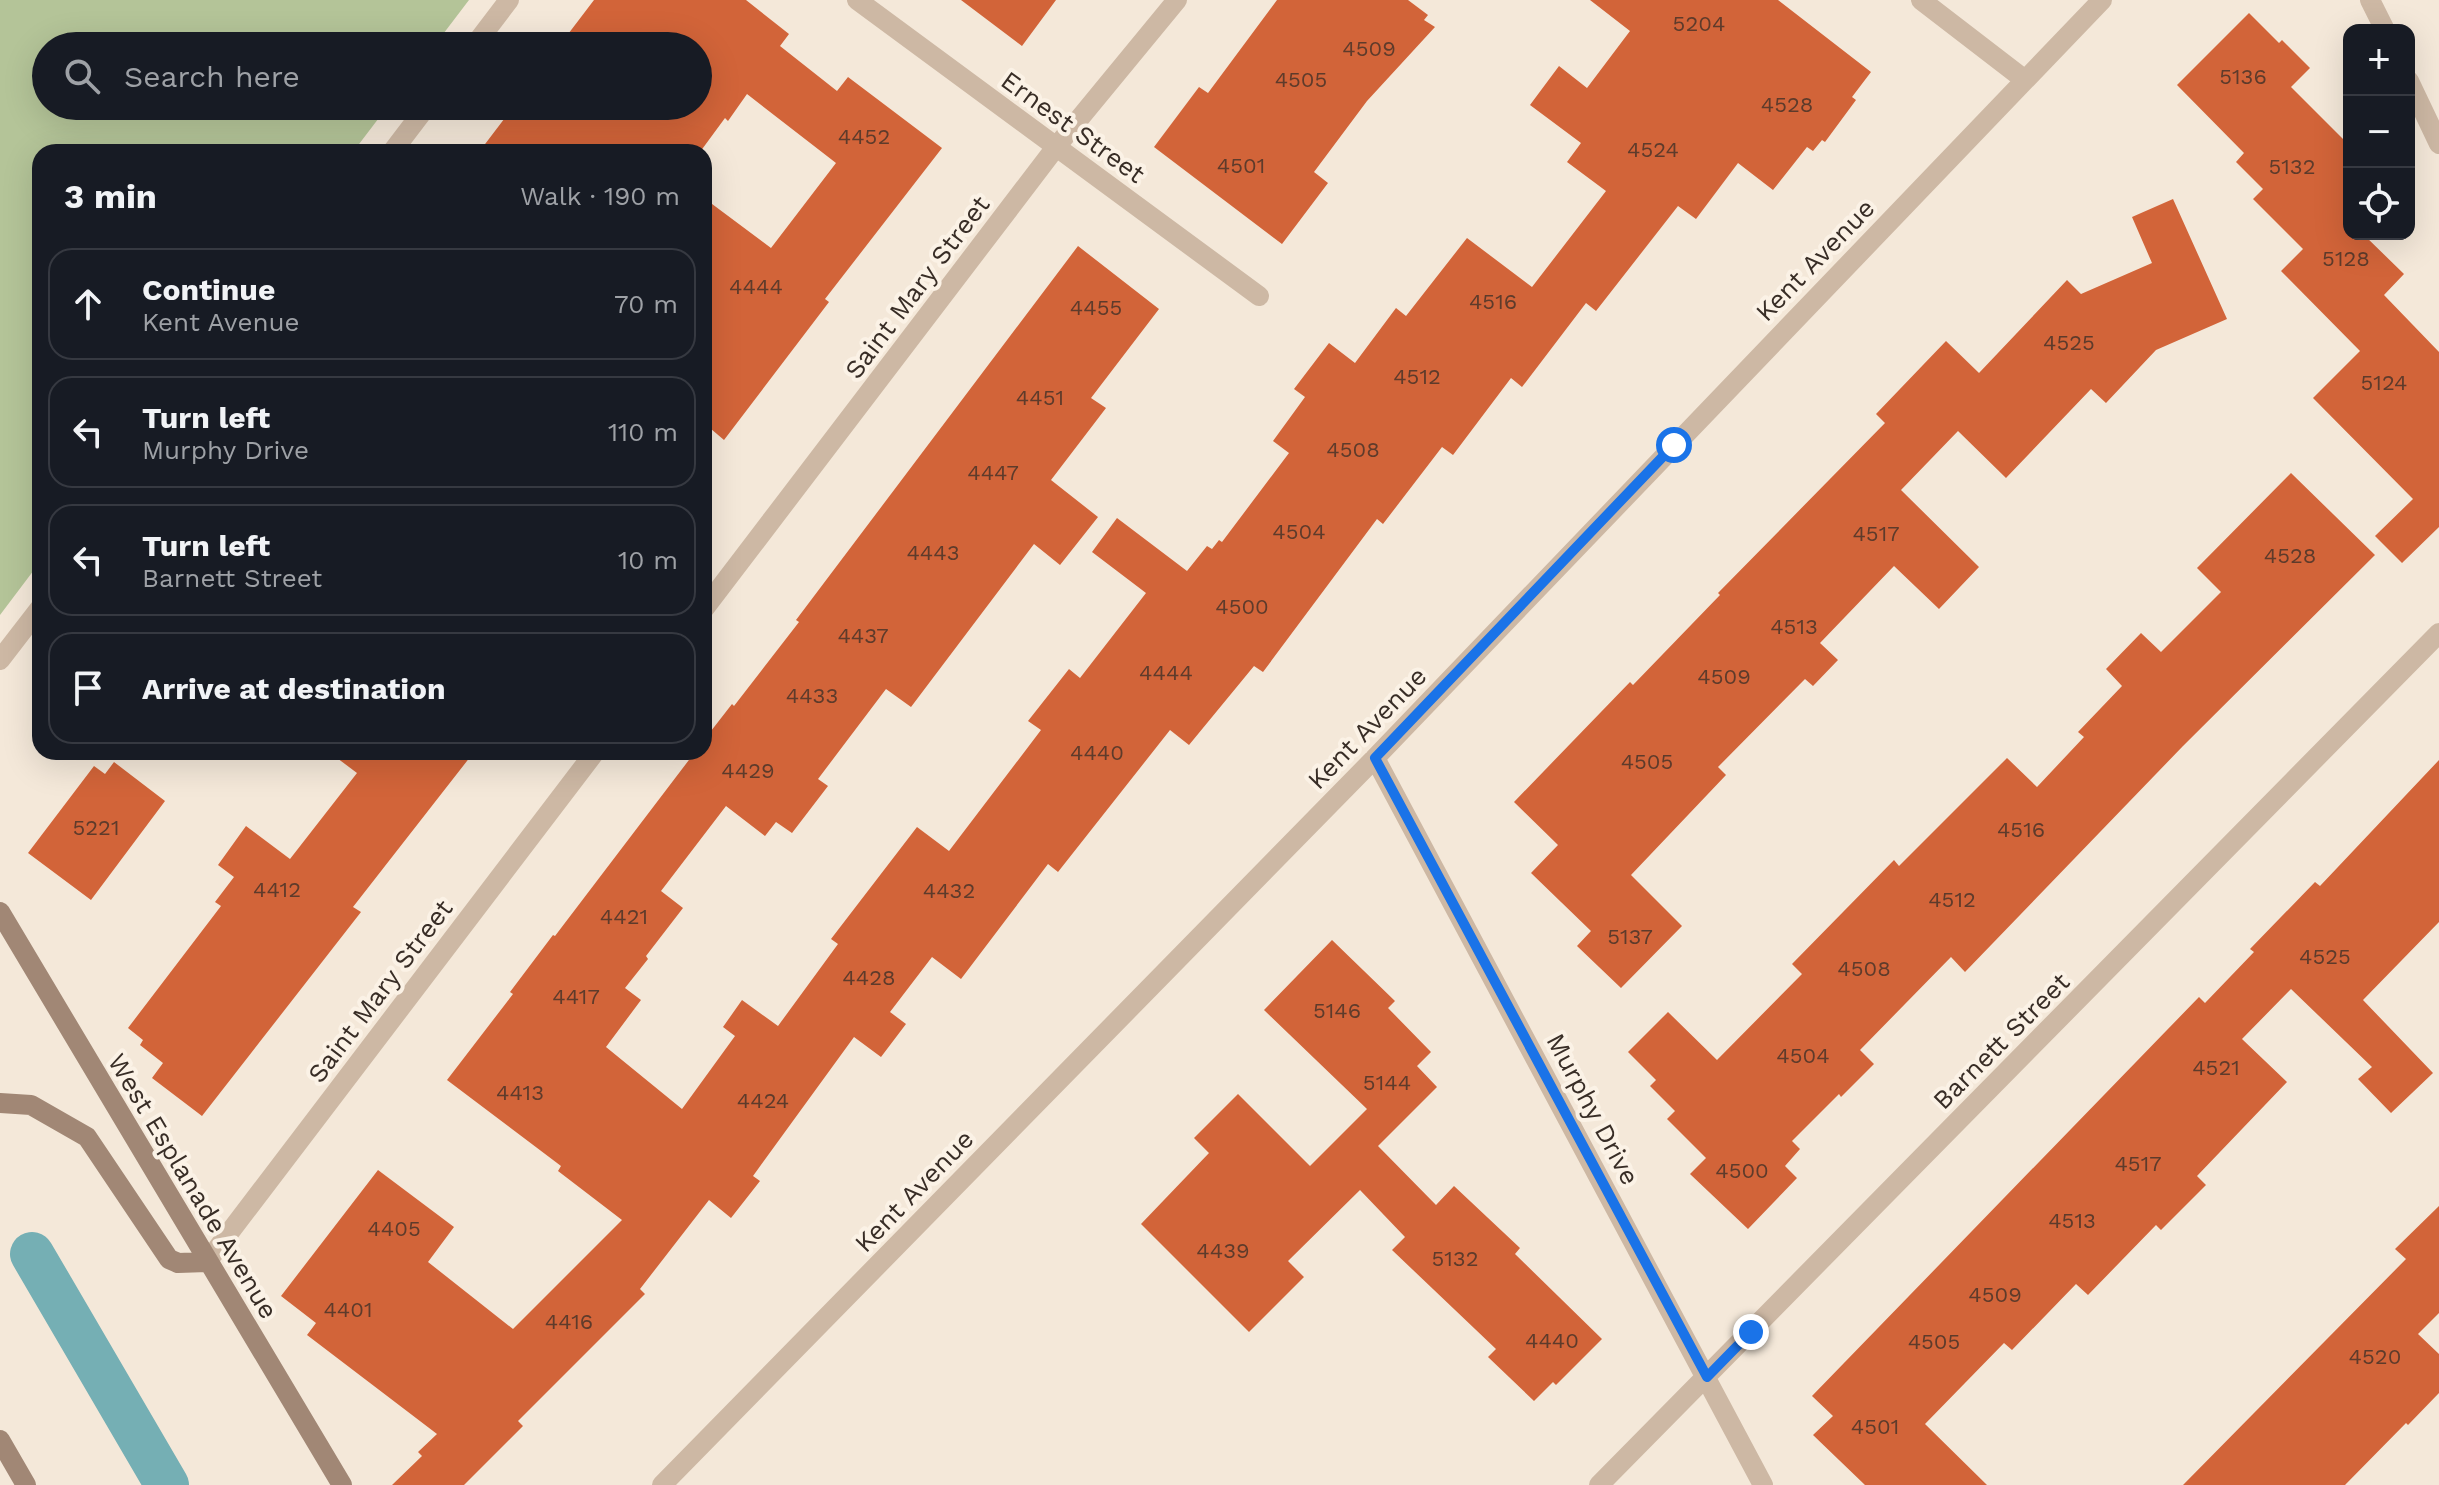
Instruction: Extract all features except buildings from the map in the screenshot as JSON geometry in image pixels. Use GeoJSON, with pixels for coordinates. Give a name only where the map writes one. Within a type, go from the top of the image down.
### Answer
{"type":"FeatureCollection","features":[{"type":"Feature","properties":{"kind":"main road","name":"West Esplanade Avenue"},"geometry":{"type":"LineString","coordinates":[[0,912],[342,1485]]}},
{"type":"Feature","properties":{"kind":"main road"},"geometry":{"type":"LineString","coordinates":[[0,1103],[31,1105],[87,1137],[169,1259],[189,1264],[207,1262]]}},
{"type":"Feature","properties":{"kind":"main road"},"geometry":{"type":"LineString","coordinates":[[0,1440],[26,1485]]}},
{"type":"Feature","properties":{"kind":"street"},"geometry":{"type":"LineString","coordinates":[[485,32],[509,0]]}},
{"type":"Feature","properties":{"kind":"street","name":"Ernest Street"},"geometry":{"type":"LineString","coordinates":[[857,0],[1259,296]]}},
{"type":"Feature","properties":{"kind":"street","name":"Saint Mary Street"},"geometry":{"type":"LineString","coordinates":[[712,598],[1056,147],[1177,0]]}},
{"type":"Feature","properties":{"kind":"street"},"geometry":{"type":"LineString","coordinates":[[1921,0],[2025,80]]}},
{"type":"Feature","properties":{"kind":"street","name":"Kent Avenue"},"geometry":{"type":"LineString","coordinates":[[662,1485],[1375,758],[2102,0]]}},
{"type":"Feature","properties":{"kind":"street"},"geometry":{"type":"LineString","coordinates":[[2370,0],[2382,24]]}},
{"type":"Feature","properties":{"kind":"street"},"geometry":{"type":"LineString","coordinates":[[2415,94],[2439,144]]}},
{"type":"Feature","properties":{"kind":"street"},"geometry":{"type":"LineString","coordinates":[[398,144],[416,120]]}},
{"type":"Feature","properties":{"kind":"street"},"geometry":{"type":"LineString","coordinates":[[0,660],[32,618]]}},
{"type":"Feature","properties":{"kind":"street","name":"Barnett Street"},"geometry":{"type":"LineString","coordinates":[[1599,1485],[2439,633]]}},
{"type":"Feature","properties":{"kind":"street","name":"Murphy Drive"},"geometry":{"type":"LineString","coordinates":[[1375,758],[1763,1485]]}},
{"type":"Feature","properties":{"kind":"street","name":"Saint Mary Street"},"geometry":{"type":"LineString","coordinates":[[207,1262],[589,760]]}},
{"type":"Feature","properties":{"kind":"green space"},"geometry":{"type":"Polygon","coordinates":[[[0,0],[469,0],[445,32],[32,32],[32,120],[377,120],[359,144],[32,144],[32,573],[0,615],[0,0]]]}},
{"type":"Feature","properties":{"kind":"waterway"},"geometry":{"type":"LineString","coordinates":[[32,1254],[167,1485]]}},
{"type":"Feature","properties":{"kind":"route"},"geometry":{"type":"LineString","coordinates":[[1674,445],[1375,758],[1707,1377],[1751,1332]]}}]}
